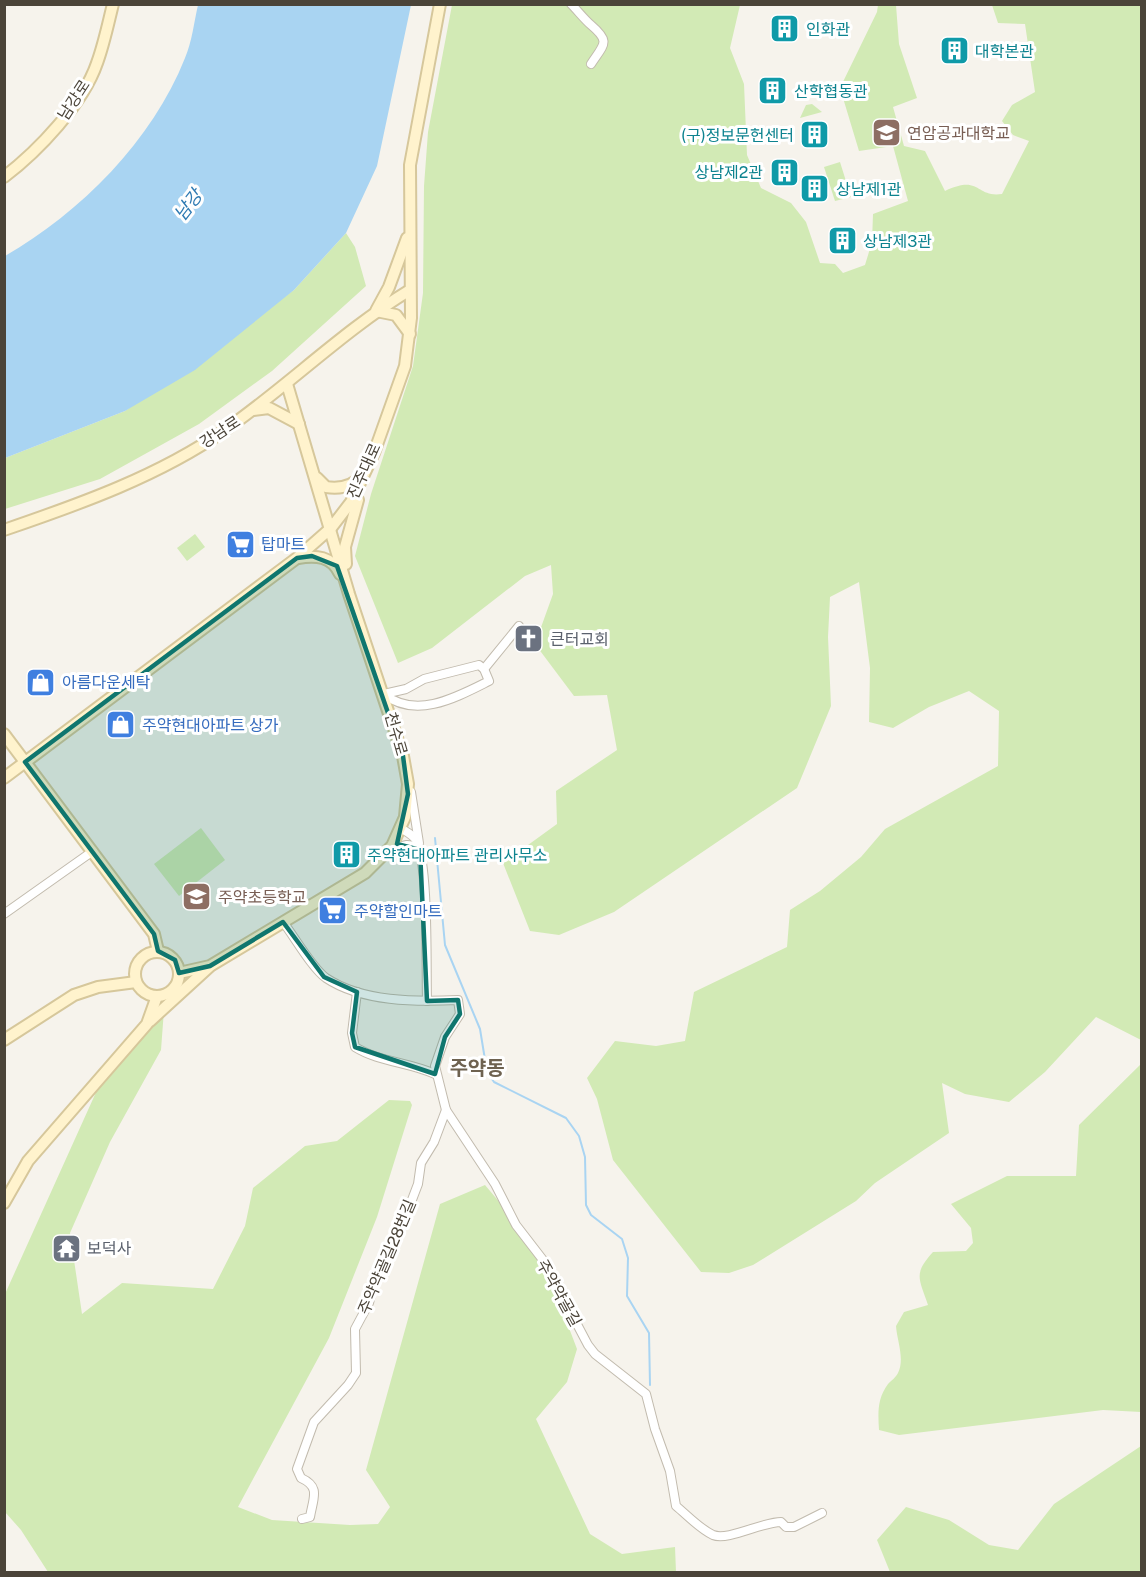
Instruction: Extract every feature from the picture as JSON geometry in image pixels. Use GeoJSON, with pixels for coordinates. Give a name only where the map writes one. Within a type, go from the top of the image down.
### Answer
{"type":"FeatureCollection","features":[{"type":"Feature","properties":{"kind":"street","name":"남강로"},"geometry":{"type":"LineString","coordinates":[[4,177],[51,135],[78,96],[97,64],[113,4]]}},
{"type":"Feature","properties":{"kind":"street","name":"진주대로"},"geometry":{"type":"LineString","coordinates":[[4,778],[297,558],[331,528],[347,508],[368,468],[405,366],[410,334],[410,165],[440,4]]}},
{"type":"Feature","properties":{"kind":"street"},"geometry":{"type":"LineString","coordinates":[[571,4],[592,26],[601,31],[604,38],[591,64]]}},
{"type":"Feature","properties":{"kind":"street"},"geometry":{"type":"LineString","coordinates":[[410,232],[389,287],[375,311],[396,315],[410,334]]}},
{"type":"Feature","properties":{"kind":"street","name":"강남로"},"geometry":{"type":"LineString","coordinates":[[4,530],[143,476],[201,445],[253,410],[375,311],[411,290]]}},
{"type":"Feature","properties":{"kind":"street","name":"천수로"},"geometry":{"type":"LineString","coordinates":[[179,973],[210,966],[365,873],[389,849],[402,829],[408,794],[403,756],[349,594],[286,384]]}},
{"type":"Feature","properties":{"kind":"street"},"geometry":{"type":"LineString","coordinates":[[253,410],[269,408],[299,424]]}},
{"type":"Feature","properties":{"kind":"street"},"geometry":{"type":"LineString","coordinates":[[315,476],[326,487],[343,488],[360,479],[368,468]]}},
{"type":"Feature","properties":{"kind":"street"},"geometry":{"type":"LineString","coordinates":[[349,594],[345,547],[368,468]]}},
{"type":"Feature","properties":{"kind":"street"},"geometry":{"type":"LineString","coordinates":[[297,558],[312,556],[330,560],[337,566],[349,594]]}},
{"type":"Feature","properties":{"kind":"street"},"geometry":{"type":"LineString","coordinates":[[484,669],[519,626]]}},
{"type":"Feature","properties":{"kind":"street"},"geometry":{"type":"LineString","coordinates":[[478,665],[484,669],[489,681],[426,706],[415,707],[394,702],[384,694],[406,689],[424,679],[478,665]]}},
{"type":"Feature","properties":{"kind":"street"},"geometry":{"type":"LineString","coordinates":[[4,734],[154,934],[158,951],[175,960],[179,973],[175,987],[170,992],[157,996],[144,992],[136,982],[135,969],[141,958],[158,951]]}},
{"type":"Feature","properties":{"kind":"street"},"geometry":{"type":"LineString","coordinates":[[403,756],[420,850],[426,919],[427,1001]]}},
{"type":"Feature","properties":{"kind":"street"},"geometry":{"type":"LineString","coordinates":[[402,829],[413,836],[420,850]]}},
{"type":"Feature","properties":{"kind":"street"},"geometry":{"type":"LineString","coordinates":[[389,849],[407,844],[416,846],[420,850]]}},
{"type":"Feature","properties":{"kind":"street"},"geometry":{"type":"LineString","coordinates":[[4,914],[93,851]]}},
{"type":"Feature","properties":{"kind":"street"},"geometry":{"type":"LineString","coordinates":[[283,922],[324,977],[357,992],[427,1001],[458,1000],[460,1014],[445,1037],[435,1066],[435,1074],[416,1066],[364,1052],[355,1047],[352,1033],[357,992]]}},
{"type":"Feature","properties":{"kind":"street"},"geometry":{"type":"LineString","coordinates":[[4,1203],[28,1161],[147,1023],[210,966]]}},
{"type":"Feature","properties":{"kind":"street"},"geometry":{"type":"LineString","coordinates":[[4,1040],[74,995],[98,987],[136,982]]}},
{"type":"Feature","properties":{"kind":"street"},"geometry":{"type":"LineString","coordinates":[[147,1023],[157,996]]}},
{"type":"Feature","properties":{"kind":"street","name":"주약약골길"},"geometry":{"type":"LineString","coordinates":[[435,1074],[446,1110],[495,1184],[516,1225],[543,1260],[588,1345],[646,1394],[655,1429],[670,1471],[676,1506],[714,1536],[725,1536],[769,1522],[781,1522],[786,1527],[794,1527],[822,1513]]}},
{"type":"Feature","properties":{"kind":"street","name":"주약약골길28번길"},"geometry":{"type":"LineString","coordinates":[[302,1519],[310,1517],[315,1489],[312,1483],[301,1478],[297,1469],[300,1460],[314,1422],[348,1385],[356,1372],[355,1329],[369,1303],[377,1273],[399,1234],[418,1184],[421,1162],[434,1142],[446,1110]]}},
{"type":"Feature","properties":{"kind":"highlighted area"},"geometry":{"type":"Polygon","coordinates":[[[312,556],[337,566],[403,756],[408,794],[397,844],[420,850],[427,1001],[458,1000],[460,1014],[445,1037],[435,1074],[355,1047],[352,1033],[357,992],[324,977],[283,922],[210,966],[179,973],[175,960],[158,951],[154,934],[25,762],[297,558],[312,556]]]}},
{"type":"Feature","properties":{"kind":"green space"},"geometry":{"type":"Polygon","coordinates":[[[452,5],[740,5],[730,48],[744,84],[747,155],[761,188],[791,203],[806,222],[820,263],[835,264],[843,273],[865,265],[872,242],[873,214],[908,201],[893,146],[859,151],[840,88],[877,12],[878,5],[896,5],[899,44],[917,98],[893,107],[904,146],[925,151],[945,191],[965,185],[987,193],[1002,194],[1029,141],[1013,135],[1002,121],[1012,105],[1035,92],[1025,24],[998,23],[992,5],[1141,5],[1141,1040],[1096,1017],[1045,1072],[1009,1102],[965,1094],[942,1083],[949,1133],[875,1183],[856,1201],[753,1265],[729,1273],[701,1272],[613,1160],[597,1099],[587,1078],[615,1041],[656,1046],[685,1041],[694,992],[787,947],[790,910],[820,891],[861,857],[885,829],[998,766],[999,711],[969,691],[929,707],[893,728],[869,722],[870,668],[859,582],[830,597],[828,637],[831,706],[797,788],[614,912],[559,935],[530,931],[503,863],[557,824],[556,791],[617,750],[607,695],[574,696],[535,644],[553,594],[551,565],[525,576],[432,648],[398,663],[355,556],[371,494],[413,366],[423,293],[424,186],[428,132],[452,5]]]}},
{"type":"Feature","properties":{"kind":"green space"},"geometry":{"type":"Polygon","coordinates":[[[812,104],[822,112],[800,118],[806,105],[812,104]]]}},
{"type":"Feature","properties":{"kind":"green space"},"geometry":{"type":"Polygon","coordinates":[[[840,162],[851,197],[835,201],[824,167],[840,162]]]}},
{"type":"Feature","properties":{"kind":"green space"},"geometry":{"type":"Polygon","coordinates":[[[346,233],[355,247],[366,286],[272,371],[199,424],[100,479],[5,509],[5,458],[125,411],[294,290],[346,233]]]}},
{"type":"Feature","properties":{"kind":"green space"},"geometry":{"type":"Polygon","coordinates":[[[195,534],[205,547],[187,561],[177,548],[195,534]]]}},
{"type":"Feature","properties":{"kind":"green space"},"geometry":{"type":"Polygon","coordinates":[[[201,828],[225,860],[179,896],[154,864],[201,828]]]}},
{"type":"Feature","properties":{"kind":"green space"},"geometry":{"type":"Polygon","coordinates":[[[164,1010],[161,1050],[110,1142],[70,1233],[82,1314],[122,1283],[213,1289],[245,1226],[253,1188],[305,1146],[337,1141],[389,1100],[410,1101],[412,1105],[377,1217],[329,1338],[238,1507],[272,1520],[350,1525],[378,1524],[390,1507],[366,1470],[440,1204],[485,1185],[539,1249],[577,1349],[567,1382],[536,1419],[590,1534],[622,1554],[675,1547],[676,1572],[48,1572],[21,1530],[5,1512],[5,1294],[102,1079],[164,1010]]]}},
{"type":"Feature","properties":{"kind":"green space"},"geometry":{"type":"Polygon","coordinates":[[[1141,1064],[1141,1412],[1103,1410],[899,1435],[879,1430],[880,1401],[888,1384],[897,1374],[901,1362],[896,1326],[904,1312],[928,1305],[920,1282],[920,1271],[933,1252],[966,1251],[973,1243],[971,1228],[951,1204],[1007,1176],[1076,1176],[1079,1125],[1141,1064]]]}},
{"type":"Feature","properties":{"kind":"green space"},"geometry":{"type":"Polygon","coordinates":[[[1141,1446],[1141,1572],[890,1572],[877,1540],[906,1507],[949,1520],[989,1545],[1018,1550],[1054,1504],[1141,1446]]]}},
{"type":"Feature","properties":{"kind":"water","name":"남강"},"geometry":{"type":"Polygon","coordinates":[[[198,5],[411,5],[377,166],[346,233],[294,290],[195,370],[125,411],[5,458],[5,256],[61,218],[87,196],[134,146],[171,89],[185,58],[198,5]]]}},
{"type":"Feature","properties":{"kind":"waterway"},"geometry":{"type":"LineString","coordinates":[[435,838],[445,945],[480,1029],[487,1072],[494,1082],[566,1118],[579,1136],[585,1157],[586,1205],[591,1215],[622,1239],[628,1258],[627,1296],[649,1333],[650,1385]]}},
{"type":"Feature","properties":{"kind":"place","name":"인화관"},"geometry":{"type":"Point","coordinates":[785,29]}},
{"type":"Feature","properties":{"kind":"place","name":"대학본관"},"geometry":{"type":"Point","coordinates":[954,51]}},
{"type":"Feature","properties":{"kind":"place","name":"산학협동관"},"geometry":{"type":"Point","coordinates":[773,91]}},
{"type":"Feature","properties":{"kind":"place","name":"연암공과대학교"},"geometry":{"type":"Point","coordinates":[886,133]}},
{"type":"Feature","properties":{"kind":"place","name":"(구)정보문헌센터"},"geometry":{"type":"Point","coordinates":[815,135]}},
{"type":"Feature","properties":{"kind":"place","name":"상남제2관"},"geometry":{"type":"Point","coordinates":[784,172]}},
{"type":"Feature","properties":{"kind":"place","name":"상남제1관"},"geometry":{"type":"Point","coordinates":[815,189]}},
{"type":"Feature","properties":{"kind":"place","name":"상남제3관"},"geometry":{"type":"Point","coordinates":[842,241]}},
{"type":"Feature","properties":{"kind":"place","name":"탑마트"},"geometry":{"type":"Point","coordinates":[240,544]}},
{"type":"Feature","properties":{"kind":"place","name":"큰터교회"},"geometry":{"type":"Point","coordinates":[529,639]}},
{"type":"Feature","properties":{"kind":"place","name":"아름다운세탁"},"geometry":{"type":"Point","coordinates":[41,682]}},
{"type":"Feature","properties":{"kind":"place","name":"주약현대아파트 상가"},"geometry":{"type":"Point","coordinates":[121,725]}},
{"type":"Feature","properties":{"kind":"place","name":"주약현대아파트 관리사무소"},"geometry":{"type":"Point","coordinates":[346,855]}},
{"type":"Feature","properties":{"kind":"place","name":"주약초등학교"},"geometry":{"type":"Point","coordinates":[197,897]}},
{"type":"Feature","properties":{"kind":"place","name":"주약할인마트"},"geometry":{"type":"Point","coordinates":[333,911]}},
{"type":"Feature","properties":{"kind":"place","name":"보덕사"},"geometry":{"type":"Point","coordinates":[66,1248]}},
{"type":"Feature","properties":{"kind":"district","name":"주약동"},"geometry":{"type":"Point","coordinates":[477,1068]}}]}
